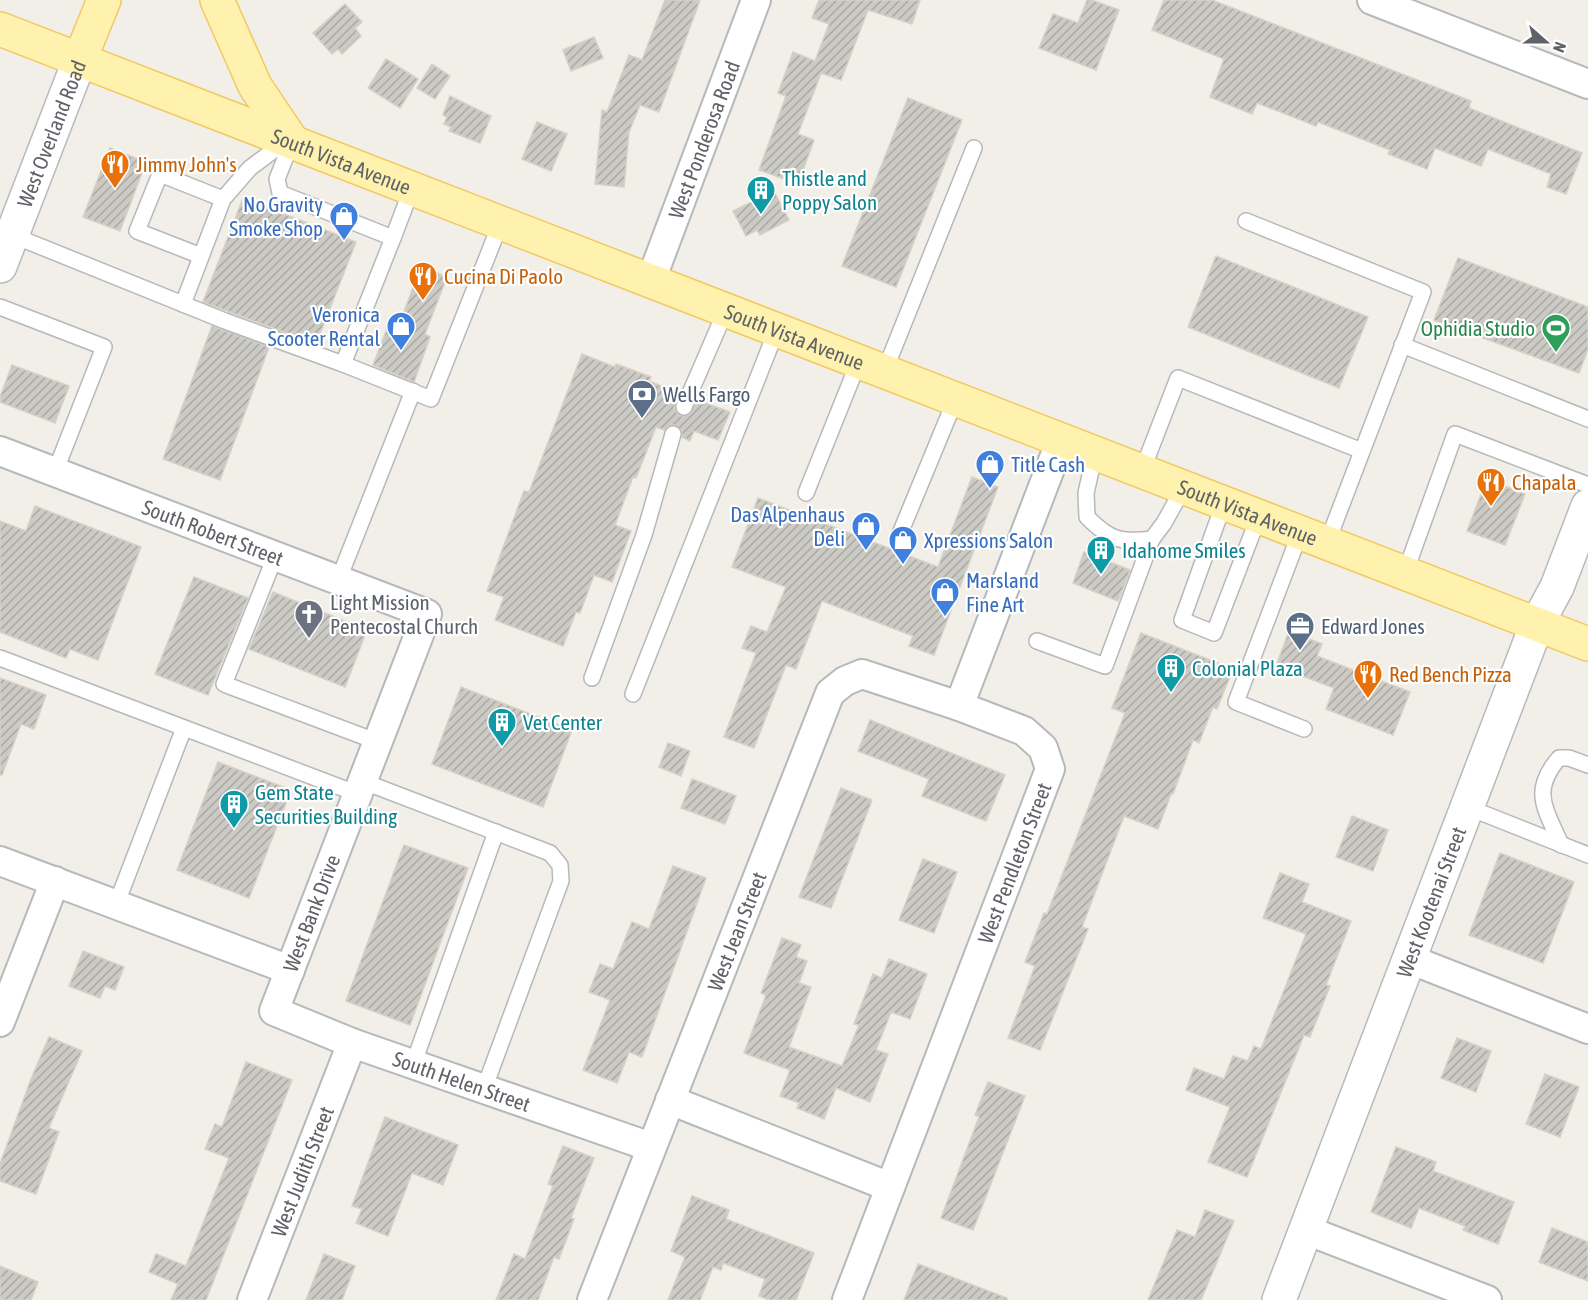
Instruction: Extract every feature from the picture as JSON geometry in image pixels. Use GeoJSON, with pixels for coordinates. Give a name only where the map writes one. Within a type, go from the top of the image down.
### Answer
{"type":"FeatureCollection","features":[{"type":"Feature","properties":{"kind":"main road","name":"West Overland Road"},"geometry":{"type":"LineString","coordinates":[[0,266],[104,0]]}},
{"type":"Feature","properties":{"kind":"main road"},"geometry":{"type":"LineString","coordinates":[[217,0],[255,86],[292,141]]}},
{"type":"Feature","properties":{"kind":"main road","name":"South Vista Avenue"},"geometry":{"type":"LineString","coordinates":[[0,29],[80,58],[1588,644]]}},
{"type":"Feature","properties":{"kind":"main road","name":"West Kootenai Street"},"geometry":{"type":"LineString","coordinates":[[1279,1300],[1537,624],[1557,587],[1588,506]]}},
{"type":"Feature","properties":{"kind":"street","name":"West Ponderosa Road"},"geometry":{"type":"LineString","coordinates":[[651,280],[756,0]]}},
{"type":"Feature","properties":{"kind":"street"},"geometry":{"type":"LineString","coordinates":[[1372,0],[1588,84]]}},
{"type":"Feature","properties":{"kind":"street"},"geometry":{"type":"LineString","coordinates":[[959,706],[1061,440]]}},
{"type":"Feature","properties":{"kind":"street","name":"South Robert Street"},"geometry":{"type":"LineString","coordinates":[[0,451],[427,614]]}},
{"type":"Feature","properties":{"kind":"street","name":"West Bank Drive"},"geometry":{"type":"LineString","coordinates":[[274,1011],[427,614]]}},
{"type":"Feature","properties":{"kind":"street","name":"West Jean Street"},"geometry":{"type":"LineString","coordinates":[[592,1300],[830,693],[845,681],[862,674],[959,706]]}},
{"type":"Feature","properties":{"kind":"street","name":"West Pendleton Street"},"geometry":{"type":"LineString","coordinates":[[846,1300],[1050,769],[1043,748],[1024,731],[959,706]]}},
{"type":"Feature","properties":{"kind":"street"},"geometry":{"type":"LineString","coordinates":[[0,861],[290,970]]}},
{"type":"Feature","properties":{"kind":"street"},"geometry":{"type":"LineString","coordinates":[[0,1022],[54,881]]}},
{"type":"Feature","properties":{"kind":"street"},"geometry":{"type":"LineString","coordinates":[[1409,959],[1588,1029]]}},
{"type":"Feature","properties":{"kind":"street","name":"South Helen Street"},"geometry":{"type":"LineString","coordinates":[[274,1011],[352,1043],[651,1148]]}},
{"type":"Feature","properties":{"kind":"street","name":"West Judith Street"},"geometry":{"type":"LineString","coordinates":[[252,1300],[352,1043]]}},
{"type":"Feature","properties":{"kind":"street"},"geometry":{"type":"LineString","coordinates":[[670,1100],[890,1187]]}},
{"type":"Feature","properties":{"kind":"street"},"geometry":{"type":"LineString","coordinates":[[1306,1230],[1487,1300]]}},
{"type":"Feature","properties":{"kind":"lane"},"geometry":{"type":"LineString","coordinates":[[183,304],[223,199],[250,168],[274,150],[292,141]]}},
{"type":"Feature","properties":{"kind":"lane"},"geometry":{"type":"LineString","coordinates":[[292,141],[277,179],[280,192],[393,238]]}},
{"type":"Feature","properties":{"kind":"lane"},"geometry":{"type":"LineString","coordinates":[[806,493],[872,366],[974,148]]}},
{"type":"Feature","properties":{"kind":"lane"},"geometry":{"type":"LineString","coordinates":[[201,256],[138,231],[160,174],[223,199]]}},
{"type":"Feature","properties":{"kind":"lane"},"geometry":{"type":"LineString","coordinates":[[343,364],[412,188]]}},
{"type":"Feature","properties":{"kind":"lane"},"geometry":{"type":"LineString","coordinates":[[1246,221],[1423,292],[1362,451],[1314,538],[1236,702],[1304,729]]}},
{"type":"Feature","properties":{"kind":"lane"},"geometry":{"type":"LineString","coordinates":[[12,235],[183,304],[431,399],[501,222]]}},
{"type":"Feature","properties":{"kind":"lane"},"geometry":{"type":"LineString","coordinates":[[0,307],[104,347],[55,472]]}},
{"type":"Feature","properties":{"kind":"lane"},"geometry":{"type":"LineString","coordinates":[[684,407],[726,310]]}},
{"type":"Feature","properties":{"kind":"lane"},"geometry":{"type":"LineString","coordinates":[[633,694],[777,330]]}},
{"type":"Feature","properties":{"kind":"lane"},"geometry":{"type":"LineString","coordinates":[[1402,345],[1588,419]]}},
{"type":"Feature","properties":{"kind":"lane"},"geometry":{"type":"LineString","coordinates":[[1142,471],[1178,378],[1362,451]]}},
{"type":"Feature","properties":{"kind":"lane"},"geometry":{"type":"LineString","coordinates":[[338,581],[413,391]]}},
{"type":"Feature","properties":{"kind":"lane"},"geometry":{"type":"LineString","coordinates":[[899,536],[956,398]]}},
{"type":"Feature","properties":{"kind":"lane"},"geometry":{"type":"LineString","coordinates":[[592,678],[644,535],[673,434]]}},
{"type":"Feature","properties":{"kind":"lane"},"geometry":{"type":"LineString","coordinates":[[1405,573],[1455,434],[1588,485]]}},
{"type":"Feature","properties":{"kind":"lane"},"geometry":{"type":"LineString","coordinates":[[1095,453],[1086,493],[1087,517],[1103,533],[1128,542],[1152,539]]}},
{"type":"Feature","properties":{"kind":"lane"},"geometry":{"type":"LineString","coordinates":[[1037,641],[1105,666],[1152,539],[1164,523],[1184,487]]}},
{"type":"Feature","properties":{"kind":"lane"},"geometry":{"type":"LineString","coordinates":[[1224,503],[1182,620],[1214,633],[1259,516]]}},
{"type":"Feature","properties":{"kind":"lane"},"geometry":{"type":"LineString","coordinates":[[275,557],[224,684],[378,742]]}},
{"type":"Feature","properties":{"kind":"lane"},"geometry":{"type":"LineString","coordinates":[[0,658],[183,728],[496,832],[550,853],[560,865],[561,881],[484,1089]]}},
{"type":"Feature","properties":{"kind":"lane"},"geometry":{"type":"LineString","coordinates":[[116,905],[183,728]]}},
{"type":"Feature","properties":{"kind":"lane"},"geometry":{"type":"LineString","coordinates":[[1561,845],[1541,798],[1542,789],[1550,769],[1559,758],[1569,758],[1588,765]]}},
{"type":"Feature","properties":{"kind":"lane"},"geometry":{"type":"LineString","coordinates":[[1467,807],[1588,855]]}},
{"type":"Feature","properties":{"kind":"lane"},"geometry":{"type":"LineString","coordinates":[[413,1065],[496,832]]}},
{"type":"Feature","properties":{"kind":"building"},"geometry":{"type":"Polygon","coordinates":[[[665,0],[700,0],[659,112],[640,105],[629,132],[624,187],[595,184],[602,110],[607,112],[629,55],[642,60],[665,0]]]}},
{"type":"Feature","properties":{"kind":"building"},"geometry":{"type":"Polygon","coordinates":[[[819,0],[920,0],[912,24],[868,10],[841,80],[821,73],[798,134],[814,140],[798,184],[759,170],[786,96],[778,93],[793,52],[815,61],[829,24],[812,18],[819,0]]]}},
{"type":"Feature","properties":{"kind":"building"},"geometry":{"type":"Polygon","coordinates":[[[1087,0],[1119,10],[1096,70],[1039,48],[1053,14],[1078,23],[1087,0]]]}},
{"type":"Feature","properties":{"kind":"building"},"geometry":{"type":"Polygon","coordinates":[[[1164,0],[1212,0],[1471,101],[1469,108],[1582,153],[1566,194],[1547,187],[1551,174],[1488,149],[1481,166],[1435,148],[1427,169],[1388,154],[1390,150],[1318,122],[1316,126],[1257,103],[1252,114],[1210,97],[1224,59],[1152,30],[1164,0]]]}},
{"type":"Feature","properties":{"kind":"building"},"geometry":{"type":"Polygon","coordinates":[[[345,4],[362,22],[355,28],[361,36],[342,54],[338,49],[332,54],[313,33],[345,4]]]}},
{"type":"Feature","properties":{"kind":"building"},"geometry":{"type":"Polygon","coordinates":[[[594,37],[603,58],[571,71],[563,50],[594,37]]]}},
{"type":"Feature","properties":{"kind":"building"},"geometry":{"type":"Polygon","coordinates":[[[386,59],[418,79],[400,108],[368,88],[386,59]]]}},
{"type":"Feature","properties":{"kind":"building"},"geometry":{"type":"Polygon","coordinates":[[[432,64],[450,76],[435,99],[417,88],[432,64]]]}},
{"type":"Feature","properties":{"kind":"building"},"geometry":{"type":"Polygon","coordinates":[[[450,96],[491,116],[480,143],[449,131],[451,127],[444,124],[447,117],[443,115],[450,96]]]}},
{"type":"Feature","properties":{"kind":"building"},"geometry":{"type":"Polygon","coordinates":[[[908,98],[962,120],[896,287],[842,266],[908,98]]]}},
{"type":"Feature","properties":{"kind":"building"},"geometry":{"type":"Polygon","coordinates":[[[537,122],[567,134],[551,171],[522,159],[537,122]]]}},
{"type":"Feature","properties":{"kind":"building","name":"Jimmy John's"},"geometry":{"type":"Polygon","coordinates":[[[110,148],[146,162],[120,231],[83,217],[110,148]]]}},
{"type":"Feature","properties":{"kind":"building","name":"Thistle and Poppy Salon"},"geometry":{"type":"Polygon","coordinates":[[[774,191],[789,220],[760,235],[757,230],[746,236],[733,211],[774,191]]]}},
{"type":"Feature","properties":{"kind":"building"},"geometry":{"type":"Polygon","coordinates":[[[243,198],[356,242],[316,344],[203,302],[243,198]]]}},
{"type":"Feature","properties":{"kind":"building"},"geometry":{"type":"Polygon","coordinates":[[[1216,256],[1368,317],[1339,388],[1188,327],[1216,256]]]}},
{"type":"Feature","properties":{"kind":"building"},"geometry":{"type":"Polygon","coordinates":[[[1458,258],[1588,307],[1588,349],[1579,373],[1434,320],[1458,258]]]}},
{"type":"Feature","properties":{"kind":"building"},"geometry":{"type":"Polygon","coordinates":[[[421,266],[447,277],[425,334],[430,337],[414,382],[373,365],[390,321],[399,325],[421,266]]]}},
{"type":"Feature","properties":{"kind":"building"},"geometry":{"type":"Polygon","coordinates":[[[212,326],[269,347],[220,480],[163,459],[212,326]]]}},
{"type":"Feature","properties":{"kind":"building"},"geometry":{"type":"Polygon","coordinates":[[[582,354],[615,367],[616,364],[651,377],[649,381],[679,393],[674,408],[681,416],[690,414],[697,400],[730,412],[718,440],[694,431],[690,441],[682,437],[682,431],[675,425],[670,425],[664,430],[656,427],[636,478],[633,477],[615,525],[631,531],[612,582],[594,575],[580,613],[576,612],[563,646],[495,620],[504,597],[487,591],[524,491],[529,492],[582,354]]]}},
{"type":"Feature","properties":{"kind":"building"},"geometry":{"type":"Polygon","coordinates":[[[12,365],[69,386],[55,423],[0,402],[12,365]]]}},
{"type":"Feature","properties":{"kind":"building"},"geometry":{"type":"Polygon","coordinates":[[[972,477],[998,487],[934,655],[909,646],[913,636],[822,601],[796,669],[786,665],[754,748],[724,737],[756,653],[742,648],[751,626],[767,632],[786,587],[732,567],[758,498],[938,567],[972,477]]]}},
{"type":"Feature","properties":{"kind":"building","name":"Chapala"},"geometry":{"type":"Polygon","coordinates":[[[1487,479],[1525,494],[1505,545],[1467,531],[1487,479]]]}},
{"type":"Feature","properties":{"kind":"building"},"geometry":{"type":"Polygon","coordinates":[[[35,506],[141,547],[98,660],[70,649],[66,658],[0,632],[0,521],[26,531],[35,506]]]}},
{"type":"Feature","properties":{"kind":"building","name":"Idahome Smiles"},"geometry":{"type":"Polygon","coordinates":[[[1084,552],[1130,570],[1118,601],[1073,583],[1084,552]]]}},
{"type":"Feature","properties":{"kind":"building"},"geometry":{"type":"Polygon","coordinates":[[[194,577],[248,598],[208,695],[155,674],[194,577]]]}},
{"type":"Feature","properties":{"kind":"building","name":"Light Mission Pentecostal Church"},"geometry":{"type":"Polygon","coordinates":[[[273,592],[367,630],[345,687],[249,649],[273,592]]]}},
{"type":"Feature","properties":{"kind":"building","name":"Red Bench Pizza"},"geometry":{"type":"Polygon","coordinates":[[[1289,631],[1322,644],[1317,656],[1410,692],[1393,735],[1326,709],[1334,688],[1276,666],[1289,631]]]}},
{"type":"Feature","properties":{"kind":"building"},"geometry":{"type":"Polygon","coordinates":[[[1141,633],[1233,669],[1217,709],[1213,707],[1199,743],[1193,740],[1158,829],[1124,816],[1082,927],[1088,929],[1040,1050],[1008,1038],[1035,966],[1025,962],[1044,913],[1047,914],[1125,713],[1112,708],[1141,633]]]}},
{"type":"Feature","properties":{"kind":"building"},"geometry":{"type":"Polygon","coordinates":[[[0,678],[46,695],[34,729],[21,724],[2,775],[0,775],[0,678]]]}},
{"type":"Feature","properties":{"kind":"building","name":"Vet Center"},"geometry":{"type":"Polygon","coordinates":[[[461,687],[572,730],[543,807],[432,764],[461,687]]]}},
{"type":"Feature","properties":{"kind":"building"},"geometry":{"type":"Polygon","coordinates":[[[870,720],[1005,775],[986,821],[922,796],[929,779],[858,751],[870,720]]]}},
{"type":"Feature","properties":{"kind":"building"},"geometry":{"type":"Polygon","coordinates":[[[668,743],[690,751],[681,776],[659,767],[668,743]]]}},
{"type":"Feature","properties":{"kind":"building","name":"Gem State Securities Building"},"geometry":{"type":"Polygon","coordinates":[[[218,762],[291,790],[249,898],[177,870],[218,762]]]}},
{"type":"Feature","properties":{"kind":"building"},"geometry":{"type":"Polygon","coordinates":[[[692,779],[736,796],[725,824],[681,808],[692,779]]]}},
{"type":"Feature","properties":{"kind":"building"},"geometry":{"type":"Polygon","coordinates":[[[841,788],[872,800],[831,908],[799,897],[841,788]]]}},
{"type":"Feature","properties":{"kind":"building"},"geometry":{"type":"Polygon","coordinates":[[[1352,816],[1388,830],[1373,871],[1336,857],[1352,816]]]}},
{"type":"Feature","properties":{"kind":"building"},"geometry":{"type":"Polygon","coordinates":[[[404,845],[468,868],[410,1025],[346,1001],[404,845]]]}},
{"type":"Feature","properties":{"kind":"building"},"geometry":{"type":"Polygon","coordinates":[[[1500,853],[1574,882],[1543,963],[1469,935],[1500,853]]]}},
{"type":"Feature","properties":{"kind":"building"},"geometry":{"type":"Polygon","coordinates":[[[923,859],[957,872],[934,933],[899,920],[923,859]]]}},
{"type":"Feature","properties":{"kind":"building"},"geometry":{"type":"Polygon","coordinates":[[[673,866],[706,878],[642,1057],[629,1052],[617,1083],[583,1070],[610,1000],[589,992],[600,964],[613,969],[632,922],[649,929],[673,866]]]}},
{"type":"Feature","properties":{"kind":"building"},"geometry":{"type":"Polygon","coordinates":[[[1280,873],[1309,884],[1302,902],[1351,921],[1326,985],[1330,986],[1310,1037],[1304,1035],[1247,1177],[1208,1162],[1230,1107],[1186,1090],[1194,1068],[1224,1079],[1233,1056],[1248,1061],[1254,1046],[1261,1049],[1306,934],[1263,918],[1280,873]]]}},
{"type":"Feature","properties":{"kind":"building"},"geometry":{"type":"Polygon","coordinates":[[[782,938],[801,945],[796,957],[807,961],[799,983],[811,987],[789,1047],[842,1066],[859,1025],[854,1024],[873,974],[882,978],[889,959],[927,974],[910,1019],[891,1012],[876,1050],[888,1054],[870,1102],[836,1088],[824,1119],[797,1108],[799,1103],[780,1096],[790,1070],[744,1053],[766,995],[761,993],[782,938]]]}},
{"type":"Feature","properties":{"kind":"building"},"geometry":{"type":"Polygon","coordinates":[[[83,951],[124,967],[115,990],[105,986],[100,998],[69,986],[83,951]]]}},
{"type":"Feature","properties":{"kind":"building"},"geometry":{"type":"Polygon","coordinates":[[[49,1037],[82,1051],[49,1128],[59,1132],[36,1194],[0,1181],[0,1164],[49,1037]]]}},
{"type":"Feature","properties":{"kind":"building"},"geometry":{"type":"Polygon","coordinates":[[[1457,1038],[1491,1051],[1476,1092],[1441,1078],[1457,1038]]]}},
{"type":"Feature","properties":{"kind":"building"},"geometry":{"type":"Polygon","coordinates":[[[246,1062],[292,1080],[206,1300],[171,1300],[178,1284],[149,1272],[156,1254],[186,1266],[229,1158],[205,1149],[215,1124],[222,1127],[246,1062]]]}},
{"type":"Feature","properties":{"kind":"building"},"geometry":{"type":"Polygon","coordinates":[[[1545,1074],[1579,1087],[1560,1137],[1526,1124],[1545,1074]]]}},
{"type":"Feature","properties":{"kind":"building"},"geometry":{"type":"Polygon","coordinates":[[[988,1082],[1025,1096],[973,1230],[941,1218],[979,1117],[975,1115],[988,1082]]]}},
{"type":"Feature","properties":{"kind":"building"},"geometry":{"type":"Polygon","coordinates":[[[385,1117],[458,1145],[443,1185],[412,1173],[388,1236],[356,1223],[362,1209],[352,1206],[385,1117]]]}},
{"type":"Feature","properties":{"kind":"building"},"geometry":{"type":"Polygon","coordinates":[[[563,1146],[594,1158],[571,1218],[574,1219],[559,1259],[554,1257],[538,1300],[496,1300],[514,1254],[525,1259],[553,1186],[548,1184],[563,1146]]]}},
{"type":"Feature","properties":{"kind":"building"},"geometry":{"type":"Polygon","coordinates":[[[1396,1147],[1436,1162],[1433,1171],[1514,1202],[1498,1244],[1463,1230],[1465,1226],[1419,1208],[1411,1228],[1371,1212],[1396,1147]]]}},
{"type":"Feature","properties":{"kind":"building"},"geometry":{"type":"Polygon","coordinates":[[[692,1196],[729,1210],[726,1219],[814,1253],[796,1300],[770,1300],[759,1296],[765,1279],[723,1263],[721,1270],[713,1267],[700,1300],[668,1300],[685,1257],[671,1251],[692,1196]]]}},
{"type":"Feature","properties":{"kind":"building"},"geometry":{"type":"Polygon","coordinates":[[[1205,1210],[1234,1221],[1201,1300],[1148,1300],[1177,1230],[1195,1237],[1205,1210]]]}},
{"type":"Feature","properties":{"kind":"building"},"geometry":{"type":"Polygon","coordinates":[[[1552,1228],[1588,1242],[1588,1281],[1539,1262],[1552,1228]]]}},
{"type":"Feature","properties":{"kind":"building"},"geometry":{"type":"Polygon","coordinates":[[[324,1254],[355,1266],[342,1300],[306,1300],[324,1254]]]}},
{"type":"Feature","properties":{"kind":"building"},"geometry":{"type":"Polygon","coordinates":[[[918,1264],[1007,1298],[1007,1300],[904,1300],[918,1264]]]}},
{"type":"Feature","properties":{"kind":"building"},"geometry":{"type":"Polygon","coordinates":[[[0,1266],[38,1282],[31,1300],[0,1300],[0,1266]]]}},
{"type":"Feature","properties":{"kind":"place","name":"Jimmy John's"},"geometry":{"type":"Point","coordinates":[115,190]}},
{"type":"Feature","properties":{"kind":"place","name":"Thistle and Poppy Salon"},"geometry":{"type":"Point","coordinates":[761,216]}},
{"type":"Feature","properties":{"kind":"place","name":"No Gravity Smoke Shop"},"geometry":{"type":"Point","coordinates":[344,242]}},
{"type":"Feature","properties":{"kind":"place","name":"Cucina Di Paolo"},"geometry":{"type":"Point","coordinates":[423,302]}},
{"type":"Feature","properties":{"kind":"place","name":"Veronica Scooter Rental"},"geometry":{"type":"Point","coordinates":[401,352]}},
{"type":"Feature","properties":{"kind":"place","name":"Ophidia Studio"},"geometry":{"type":"Point","coordinates":[1556,354]}},
{"type":"Feature","properties":{"kind":"place","name":"Wells Fargo"},"geometry":{"type":"Point","coordinates":[642,420]}},
{"type":"Feature","properties":{"kind":"place","name":"Title Cash"},"geometry":{"type":"Point","coordinates":[990,490]}},
{"type":"Feature","properties":{"kind":"place","name":"Chapala"},"geometry":{"type":"Point","coordinates":[1491,508]}},
{"type":"Feature","properties":{"kind":"place","name":"Das Alpenhaus Deli"},"geometry":{"type":"Point","coordinates":[866,552]}},
{"type":"Feature","properties":{"kind":"place","name":"Xpressions Salon"},"geometry":{"type":"Point","coordinates":[903,566]}},
{"type":"Feature","properties":{"kind":"place","name":"Idahome Smiles"},"geometry":{"type":"Point","coordinates":[1101,576]}},
{"type":"Feature","properties":{"kind":"place","name":"Marsland Fine Art"},"geometry":{"type":"Point","coordinates":[945,618]}},
{"type":"Feature","properties":{"kind":"place","name":"Light Mission Pentecostal Church"},"geometry":{"type":"Point","coordinates":[309,640]}},
{"type":"Feature","properties":{"kind":"place","name":"Edward Jones"},"geometry":{"type":"Point","coordinates":[1300,652]}},
{"type":"Feature","properties":{"kind":"place","name":"Colonial Plaza"},"geometry":{"type":"Point","coordinates":[1171,694]}},
{"type":"Feature","properties":{"kind":"place","name":"Red Bench Pizza"},"geometry":{"type":"Point","coordinates":[1368,700]}},
{"type":"Feature","properties":{"kind":"place","name":"Vet Center"},"geometry":{"type":"Point","coordinates":[502,748]}},
{"type":"Feature","properties":{"kind":"place","name":"Gem State Securities Building"},"geometry":{"type":"Point","coordinates":[234,830]}}]}
